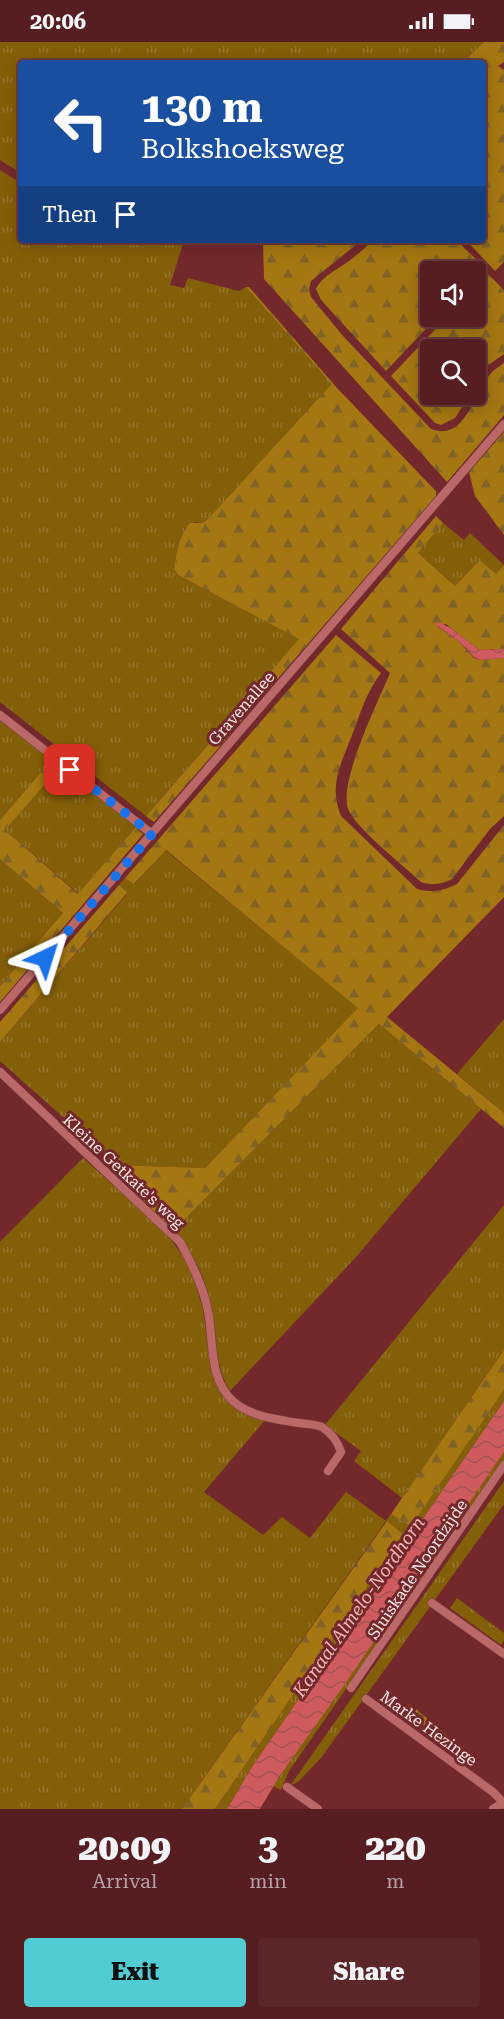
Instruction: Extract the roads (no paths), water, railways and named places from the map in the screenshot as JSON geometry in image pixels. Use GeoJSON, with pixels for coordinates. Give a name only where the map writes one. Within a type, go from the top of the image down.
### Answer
{"type":"FeatureCollection","features":[{"type":"Feature","properties":{"kind":"street","name":"Gravenallee"},"geometry":{"type":"LineString","coordinates":[[0,1011],[504,424]]}},
{"type":"Feature","properties":{"kind":"street"},"geometry":{"type":"LineString","coordinates":[[0,715],[152,834]]}},
{"type":"Feature","properties":{"kind":"street","name":"Kleine Getkate's weg"},"geometry":{"type":"LineString","coordinates":[[0,1072],[180,1242],[200,1284],[208,1311],[214,1369],[224,1390],[232,1401],[246,1409],[280,1419],[320,1426],[328,1432],[336,1441],[341,1452],[328,1471]]}},
{"type":"Feature","properties":{"kind":"street","name":"Sluiskade Noordzijde"},"geometry":{"type":"LineString","coordinates":[[351,1688],[504,1465]]}},
{"type":"Feature","properties":{"kind":"street"},"geometry":{"type":"LineString","coordinates":[[432,1603],[504,1654]]}},
{"type":"Feature","properties":{"kind":"street","name":"Marke Hezinge"},"geometry":{"type":"LineString","coordinates":[[366,1699],[494,1792],[502,1804]]}},
{"type":"Feature","properties":{"kind":"street"},"geometry":{"type":"LineString","coordinates":[[287,1786],[318,1809]]}},
{"type":"Feature","properties":{"kind":"street"},"geometry":{"type":"LineString","coordinates":[[493,1809],[502,1804]]}},
{"type":"Feature","properties":{"kind":"water"},"geometry":{"type":"Polygon","coordinates":[[[438,622],[451,628],[479,650],[504,649],[504,658],[480,660],[474,657],[457,640],[435,624],[438,622]]]}},
{"type":"Feature","properties":{"kind":"water"},"geometry":{"type":"Polygon","coordinates":[[[504,1401],[504,1452],[279,1777],[260,1809],[227,1809],[252,1767],[504,1401]]]}},
{"type":"Feature","properties":{"kind":"water label","name":"Kanaal Almelo-Nordhorn"},"geometry":{"type":"Point","coordinates":[359,1607]}}]}
